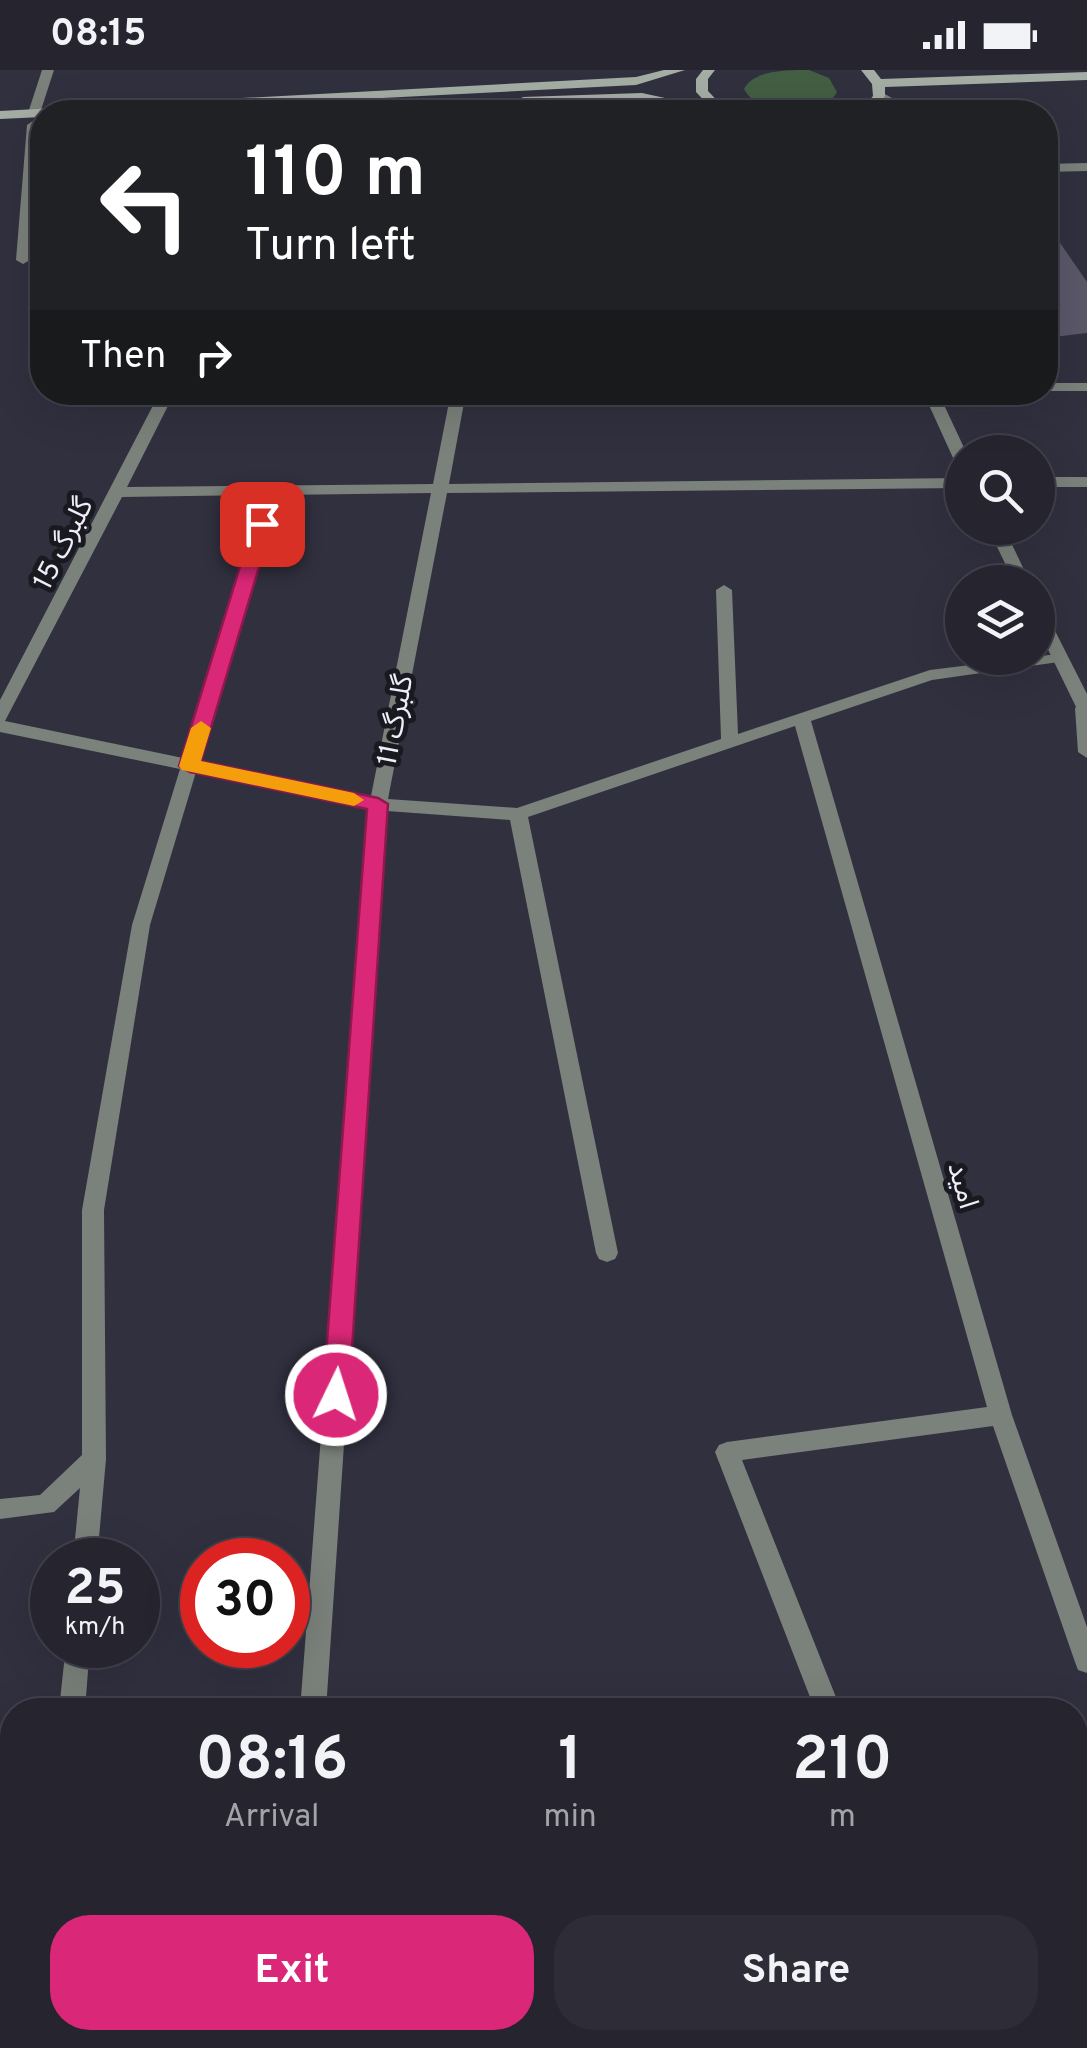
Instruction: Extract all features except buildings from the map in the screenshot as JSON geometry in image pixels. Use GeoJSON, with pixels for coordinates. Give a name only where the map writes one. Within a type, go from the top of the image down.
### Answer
{"type":"FeatureCollection","features":[{"type":"Feature","properties":{"kind":"main road"},"geometry":{"type":"LineString","coordinates":[[329,100],[636,81],[678,70]]}},
{"type":"Feature","properties":{"kind":"main road"},"geometry":{"type":"LineString","coordinates":[[709,70],[702,79],[702,92],[710,100]]}},
{"type":"Feature","properties":{"kind":"main road"},"geometry":{"type":"LineString","coordinates":[[867,70],[879,90]]}},
{"type":"Feature","properties":{"kind":"main road"},"geometry":{"type":"LineString","coordinates":[[879,90],[1081,74]]}},
{"type":"Feature","properties":{"kind":"main road"},"geometry":{"type":"LineString","coordinates":[[873,100],[879,90]]}},
{"type":"Feature","properties":{"kind":"main road"},"geometry":{"type":"LineString","coordinates":[[605,100],[656,100]]}},
{"type":"Feature","properties":{"kind":"main road"},"geometry":{"type":"LineString","coordinates":[[0,115],[30,117]]}},
{"type":"Feature","properties":{"kind":"main road"},"geometry":{"type":"LineString","coordinates":[[0,127],[30,120]]}},
{"type":"Feature","properties":{"kind":"street"},"geometry":{"type":"LineString","coordinates":[[42,100],[48,70]]}},
{"type":"Feature","properties":{"kind":"street"},"geometry":{"type":"LineString","coordinates":[[879,90],[894,100]]}},
{"type":"Feature","properties":{"kind":"street"},"geometry":{"type":"LineString","coordinates":[[1058,168],[1087,167]]}},
{"type":"Feature","properties":{"kind":"street"},"geometry":{"type":"LineString","coordinates":[[23,260],[30,198]]}},
{"type":"Feature","properties":{"kind":"street"},"geometry":{"type":"LineString","coordinates":[[1058,387],[1087,386]]}},
{"type":"Feature","properties":{"kind":"street","name":"گلبرگ 15"},"geometry":{"type":"LineString","coordinates":[[0,717],[161,405]]}},
{"type":"Feature","properties":{"kind":"street","name":"گلبرگ 11"},"geometry":{"type":"LineString","coordinates":[[314,1698],[378,804],[456,405]]}},
{"type":"Feature","properties":{"kind":"street"},"geometry":{"type":"LineString","coordinates":[[936,405],[950,435]]}},
{"type":"Feature","properties":{"kind":"street"},"geometry":{"type":"LineString","coordinates":[[1055,482],[1087,482]]}},
{"type":"Feature","properties":{"kind":"street"},"geometry":{"type":"LineString","coordinates":[[117,492],[945,483]]}},
{"type":"Feature","properties":{"kind":"street"},"geometry":{"type":"LineString","coordinates":[[88,1538],[94,1459],[93,1210],[141,925],[273,490]]}},
{"type":"Feature","properties":{"kind":"street"},"geometry":{"type":"LineString","coordinates":[[724,590],[730,744]]}},
{"type":"Feature","properties":{"kind":"street"},"geometry":{"type":"LineString","coordinates":[[1055,649],[1085,709],[1087,752]]}},
{"type":"Feature","properties":{"kind":"street"},"geometry":{"type":"LineString","coordinates":[[0,726],[378,804],[518,814],[930,675],[1059,657]]}},
{"type":"Feature","properties":{"kind":"street","name":"امید"},"geometry":{"type":"LineString","coordinates":[[802,719],[1001,1415],[1087,1662]]}},
{"type":"Feature","properties":{"kind":"street"},"geometry":{"type":"LineString","coordinates":[[518,814],[607,1253]]}},
{"type":"Feature","properties":{"kind":"street"},"geometry":{"type":"LineString","coordinates":[[823,1698],[727,1452],[1001,1415]]}},
{"type":"Feature","properties":{"kind":"street"},"geometry":{"type":"LineString","coordinates":[[0,1510],[46,1506],[94,1459]]}},
{"type":"Feature","properties":{"kind":"street"},"geometry":{"type":"LineString","coordinates":[[73,1698],[76,1668]]}},
{"type":"Feature","properties":{"kind":"green space"},"geometry":{"type":"Polygon","coordinates":[[[809,70],[829,78],[837,92],[830,100],[754,100],[744,89],[755,78],[781,71],[809,70]]]}},
{"type":"Feature","properties":{"kind":"slow traffic"},"geometry":{"type":"LineString","coordinates":[[201,728],[190,766],[354,800]]}},
{"type":"Feature","properties":{"kind":"route"},"geometry":{"type":"LineString","coordinates":[[262,524],[190,766],[378,804],[336,1395]]}}]}
